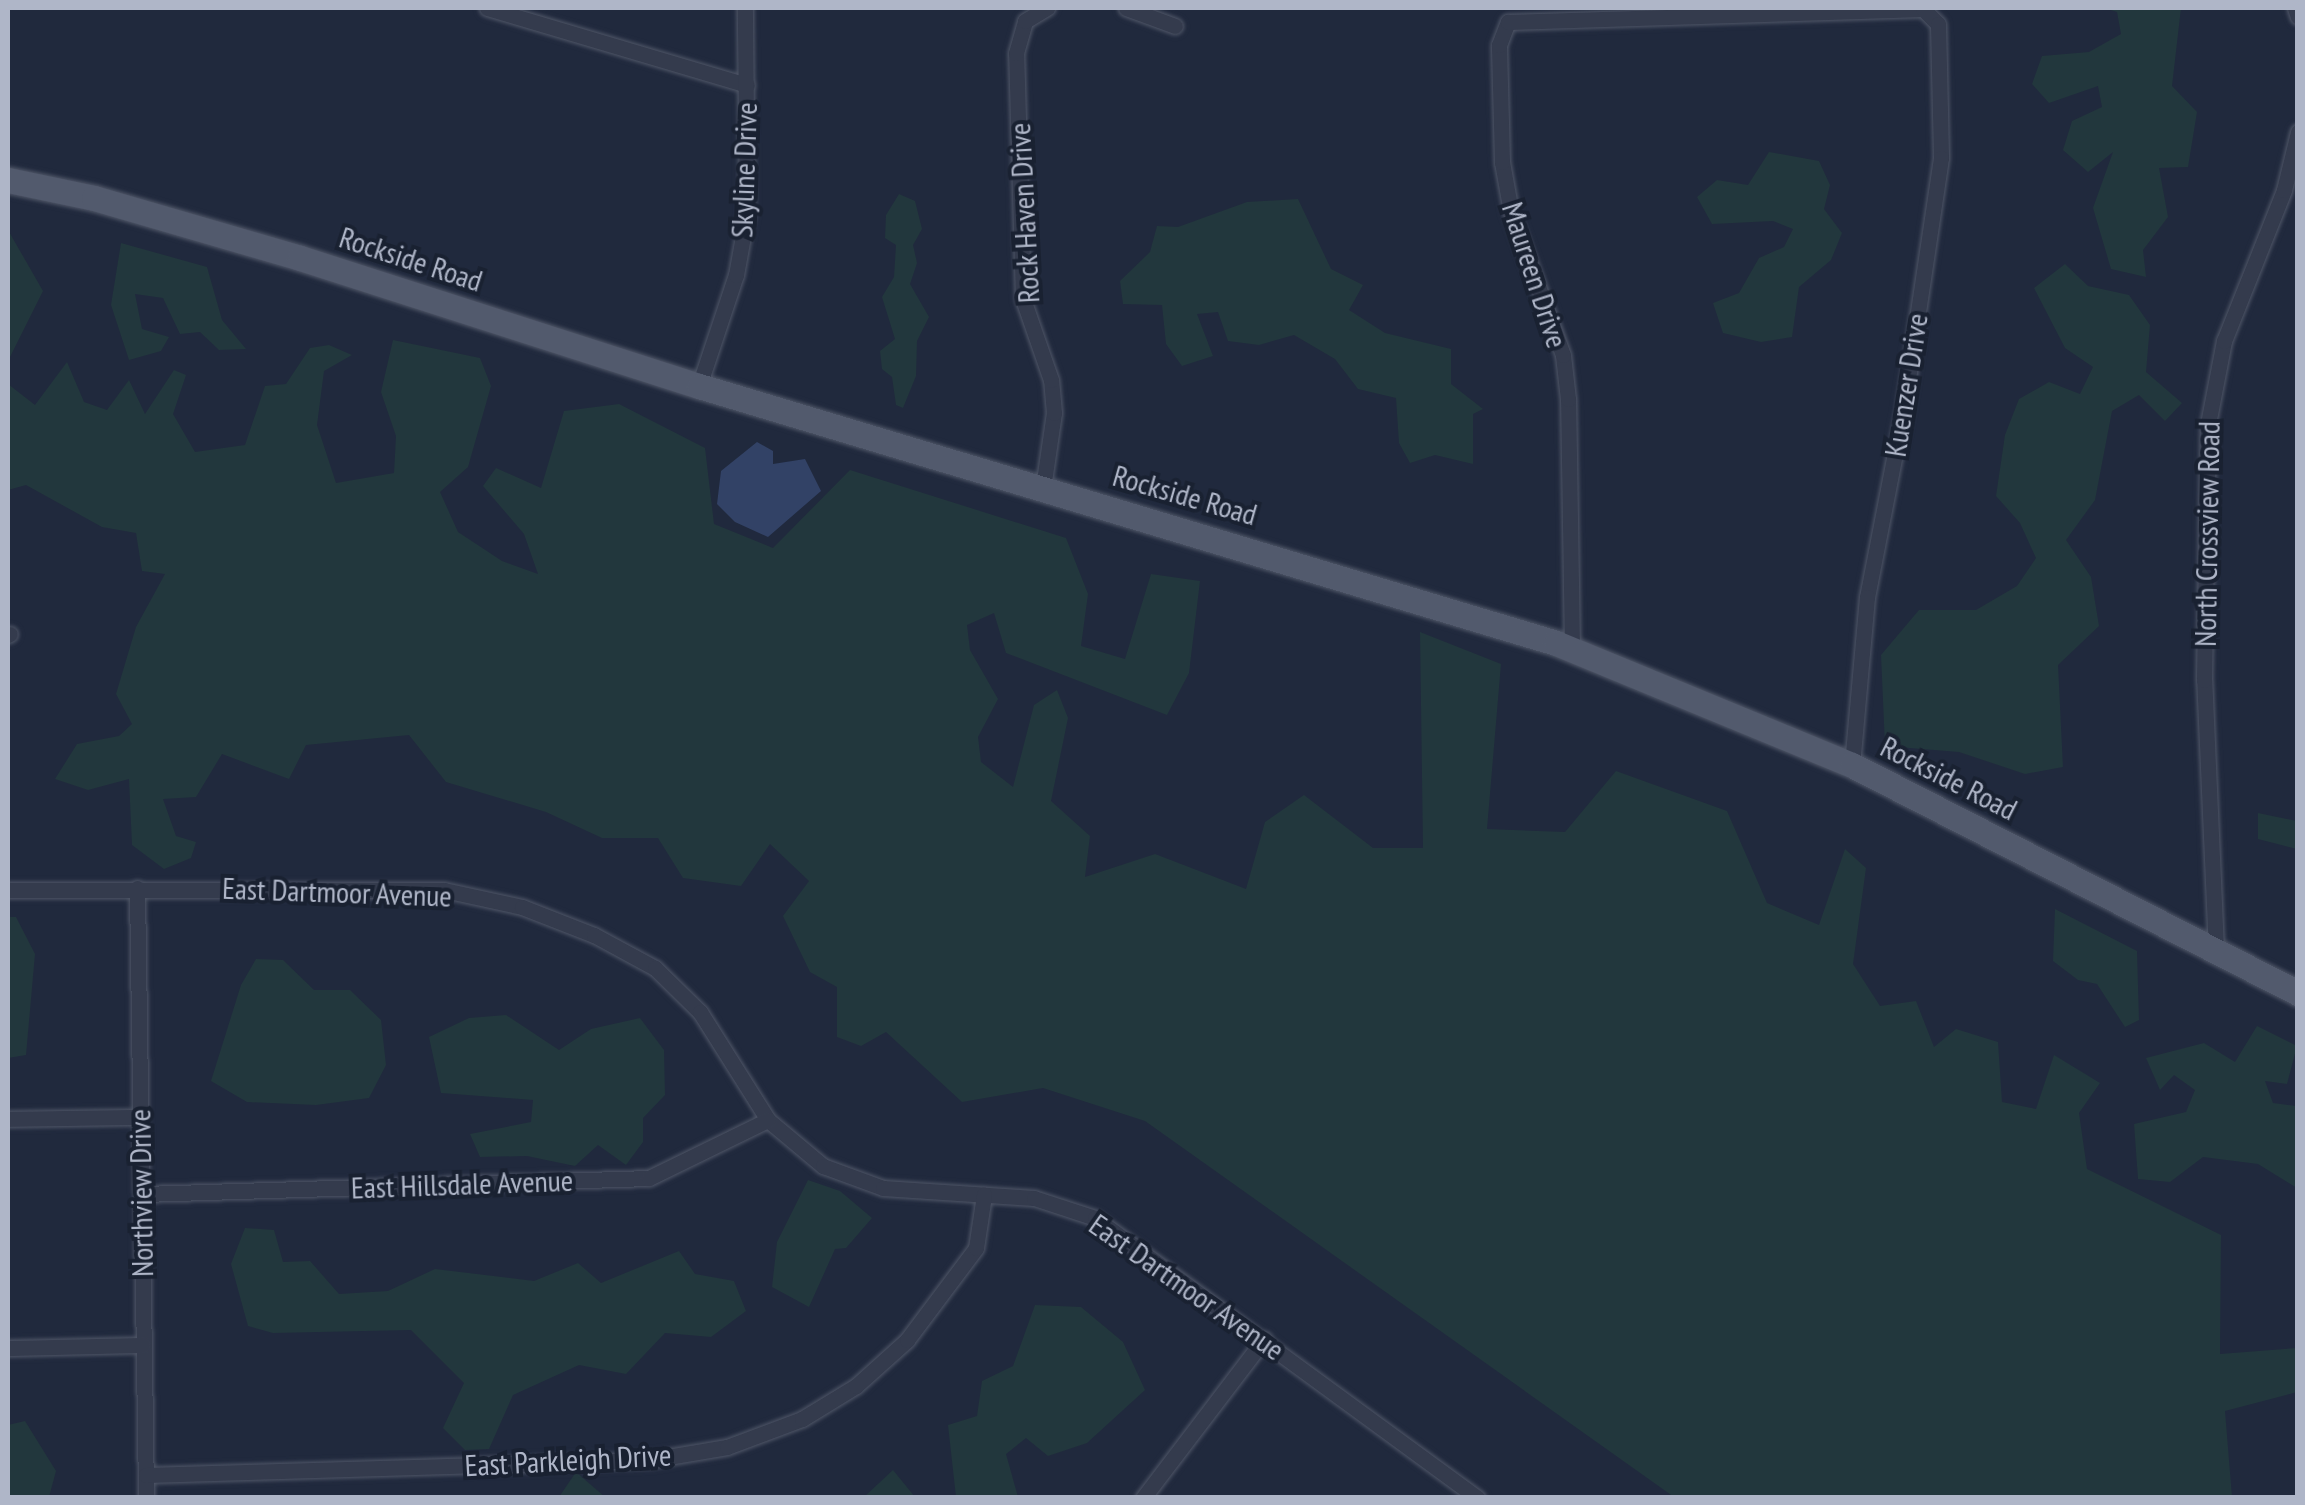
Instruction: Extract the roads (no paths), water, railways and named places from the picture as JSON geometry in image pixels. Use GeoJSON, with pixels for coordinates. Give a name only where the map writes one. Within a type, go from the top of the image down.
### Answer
{"type":"FeatureCollection","features":[{"type":"Feature","properties":{"kind":"main road","name":"Rockside Road"},"geometry":{"type":"LineString","coordinates":[[8,180],[300,258],[700,386],[1572,648],[1852,765],[2298,993]]}},
{"type":"Feature","properties":{"kind":"street"},"geometry":{"type":"LineString","coordinates":[[487,8],[746,85]]}},
{"type":"Feature","properties":{"kind":"street","name":"Skyline Drive"},"geometry":{"type":"LineString","coordinates":[[700,386],[743,246],[745,8]]}},
{"type":"Feature","properties":{"kind":"street","name":"Rock Haven Drive"},"geometry":{"type":"LineString","coordinates":[[1043,488],[1054,413],[1051,380],[1024,299],[1016,53],[1025,21],[1047,8]]}},
{"type":"Feature","properties":{"kind":"street"},"geometry":{"type":"LineString","coordinates":[[1126,8],[1175,26]]}},
{"type":"Feature","properties":{"kind":"street"},"geometry":{"type":"LineString","coordinates":[[2296,8],[2298,17]]}},
{"type":"Feature","properties":{"kind":"street","name":"Maureen Drive"},"geometry":{"type":"LineString","coordinates":[[1572,648],[1568,399],[1563,355],[1510,212],[1502,162],[1500,45],[1508,22],[1923,10]]}},
{"type":"Feature","properties":{"kind":"street","name":"Kuenzer Drive"},"geometry":{"type":"LineString","coordinates":[[1852,765],[1867,597],[1941,158],[1938,24],[1923,10]]}},
{"type":"Feature","properties":{"kind":"street","name":"North Crossview Road"},"geometry":{"type":"LineString","coordinates":[[2216,950],[2204,680],[2208,424],[2224,341],[2284,190],[2298,132]]}},
{"type":"Feature","properties":{"kind":"street","name":"Northview Drive"},"geometry":{"type":"LineString","coordinates":[[136,888],[146,1498]]}},
{"type":"Feature","properties":{"kind":"street","name":"East Dartmoor Avenue"},"geometry":{"type":"LineString","coordinates":[[8,890],[444,890],[522,907],[655,968],[700,1012],[768,1120],[823,1166],[883,1188],[1034,1198],[1095,1218],[1478,1498]]}},
{"type":"Feature","properties":{"kind":"street"},"geometry":{"type":"LineString","coordinates":[[8,1119],[140,1117]]}},
{"type":"Feature","properties":{"kind":"street","name":"East Hillsdale Avenue"},"geometry":{"type":"LineString","coordinates":[[143,1194],[650,1178],[768,1120]]}},
{"type":"Feature","properties":{"kind":"street","name":"East Parkleigh Drive"},"geometry":{"type":"LineString","coordinates":[[146,1475],[650,1460],[728,1447],[802,1419],[856,1386],[907,1340],[976,1248],[986,1216],[984,1194]]}},
{"type":"Feature","properties":{"kind":"street"},"geometry":{"type":"LineString","coordinates":[[1142,1498],[1264,1338]]}},
{"type":"Feature","properties":{"kind":"street"},"geometry":{"type":"LineString","coordinates":[[8,1348],[143,1345]]}},
{"type":"Feature","properties":{"kind":"water"},"geometry":{"type":"Polygon","coordinates":[[[757,442],[773,451],[773,464],[805,459],[821,491],[768,537],[735,522],[717,504],[721,471],[757,442]]]}}]}
